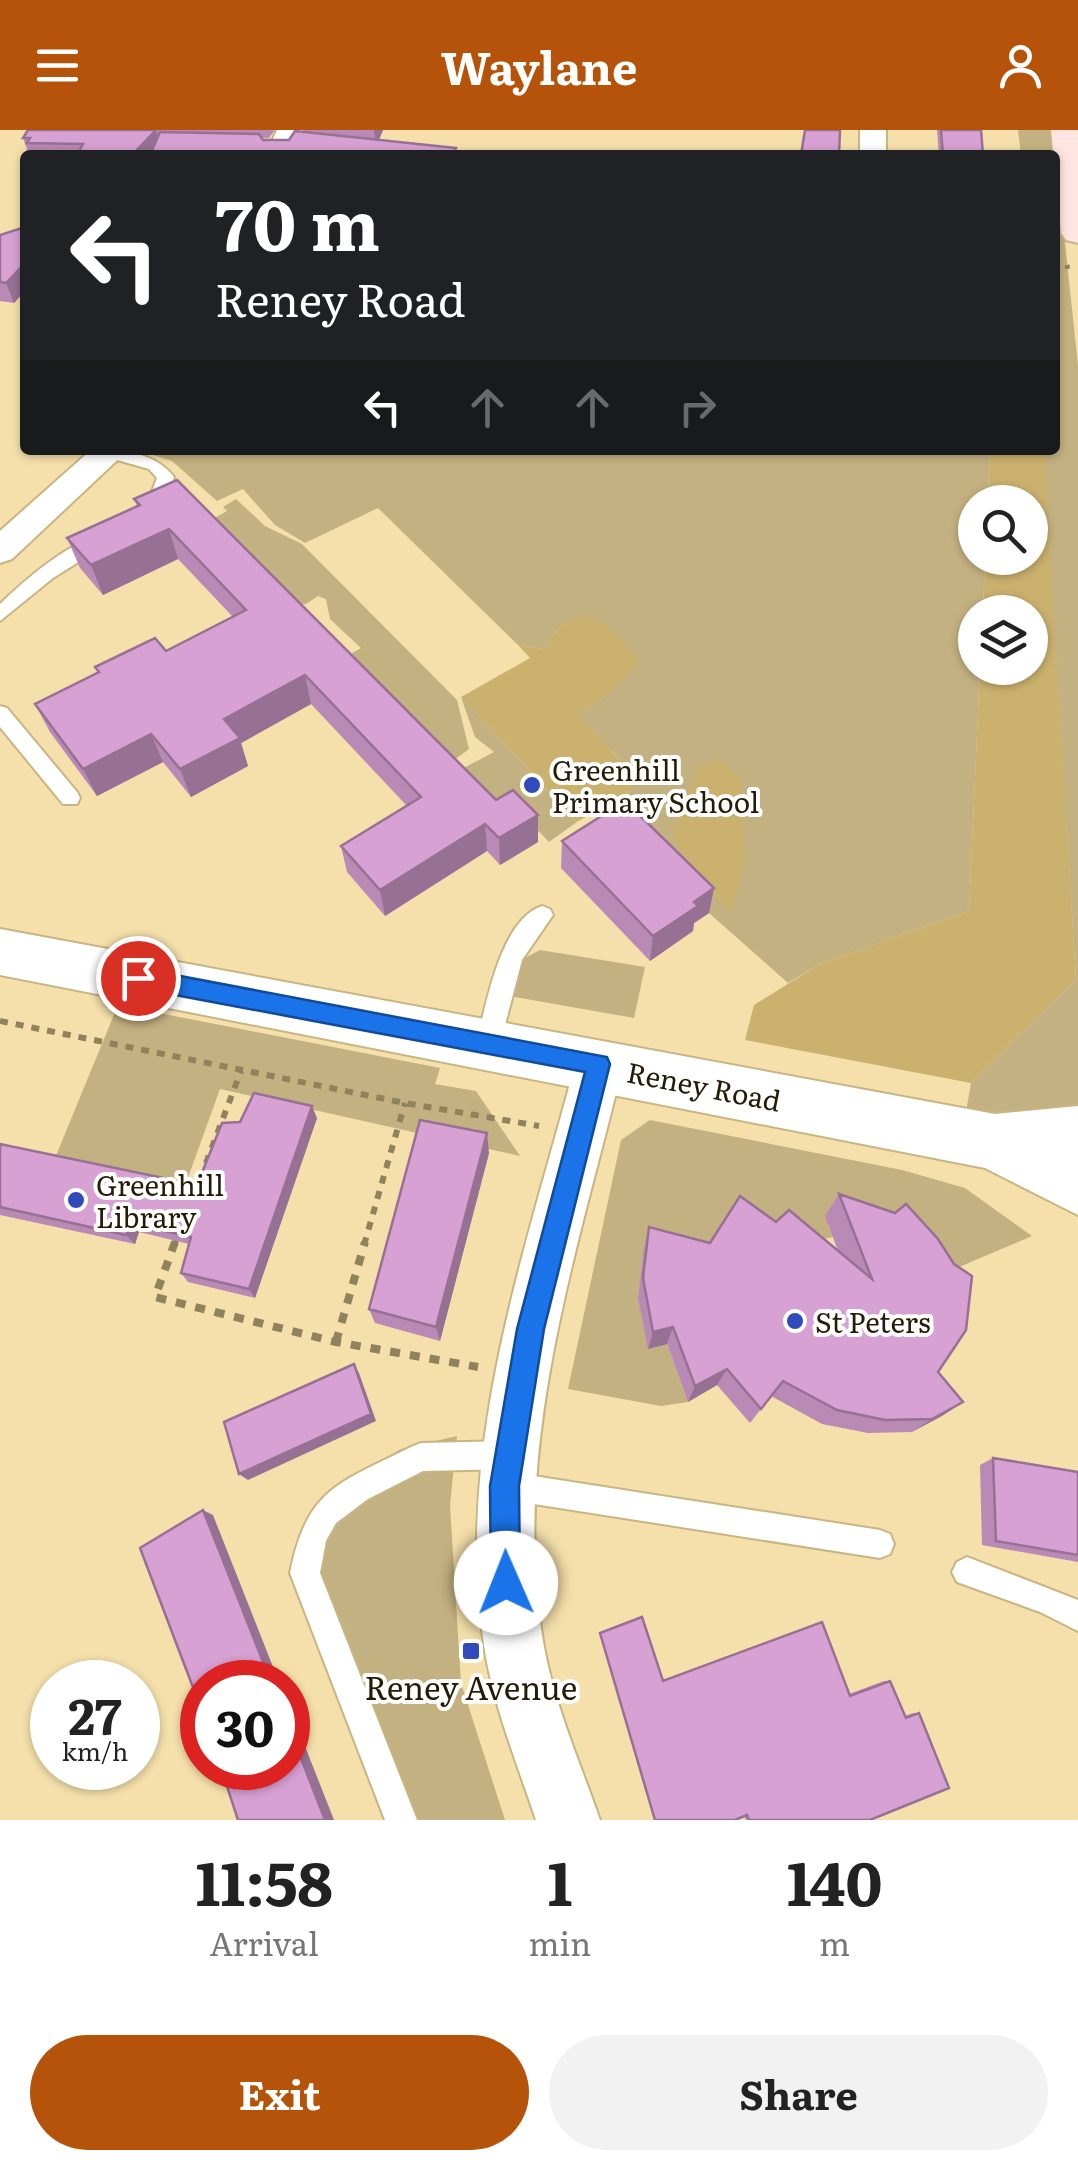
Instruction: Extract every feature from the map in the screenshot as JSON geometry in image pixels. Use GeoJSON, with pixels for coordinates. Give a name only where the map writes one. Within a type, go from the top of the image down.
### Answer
{"type":"FeatureCollection","features":[{"type":"Feature","properties":{"kind":"main road"},"geometry":{"type":"LineString","coordinates":[[1067,130],[1078,233]]}},
{"type":"Feature","properties":{"kind":"street"},"geometry":{"type":"LineString","coordinates":[[0,551],[106,455]]}},
{"type":"Feature","properties":{"kind":"street","name":"Reney Road"},"geometry":{"type":"LineString","coordinates":[[0,952],[996,1142],[1078,1134]]}},
{"type":"Feature","properties":{"kind":"street"},"geometry":{"type":"LineString","coordinates":[[568,1820],[514,1646],[506,1583],[508,1470],[530,1329],[598,1064]]}},
{"type":"Feature","properties":{"kind":"street","name":"Reney Road"},"geometry":{"type":"LineString","coordinates":[[996,1142],[1078,1186]]}},
{"type":"Feature","properties":{"kind":"lane"},"geometry":{"type":"LineString","coordinates":[[122,455],[156,466],[166,476],[159,497],[136,516]]}},
{"type":"Feature","properties":{"kind":"lane"},"geometry":{"type":"LineString","coordinates":[[0,615],[67,558],[114,533]]}},
{"type":"Feature","properties":{"kind":"lane"},"geometry":{"type":"LineString","coordinates":[[0,712],[70,798]]}},
{"type":"Feature","properties":{"kind":"lane"},"geometry":{"type":"LineString","coordinates":[[488,1044],[510,956],[520,937],[542,915]]}},
{"type":"Feature","properties":{"kind":"lane"},"geometry":{"type":"LineString","coordinates":[[401,1820],[305,1573],[312,1536],[326,1512],[358,1488],[421,1456],[880,1544]]}},
{"type":"Feature","properties":{"kind":"lane"},"geometry":{"type":"LineString","coordinates":[[967,1572],[1047,1600],[1078,1616]]}},
{"type":"Feature","properties":{"kind":"path"},"geometry":{"type":"LineString","coordinates":[[0,1021],[405,1103],[582,1133]]}},
{"type":"Feature","properties":{"kind":"path"},"geometry":{"type":"LineString","coordinates":[[201,1175],[241,1071]]}},
{"type":"Feature","properties":{"kind":"path"},"geometry":{"type":"LineString","coordinates":[[336,1342],[405,1103]]}},
{"type":"Feature","properties":{"kind":"path"},"geometry":{"type":"LineString","coordinates":[[181,1228],[154,1297],[336,1342],[524,1374]]}},
{"type":"Feature","properties":{"kind":"shaded area"},"geometry":{"type":"Polygon","coordinates":[[[1018,130],[1053,130],[1055,150],[1020,150],[1018,130]]]}},
{"type":"Feature","properties":{"kind":"shaded area"},"geometry":{"type":"Polygon","coordinates":[[[1060,196],[1078,365],[1078,1111],[964,1124],[971,1083],[1076,979],[1043,455],[1060,455],[1060,196]]]}},
{"type":"Feature","properties":{"kind":"shaded area"},"geometry":{"type":"Polygon","coordinates":[[[153,455],[990,455],[989,485],[958,485],[958,575],[984,575],[984,595],[958,595],[958,685],[979,685],[969,911],[820,964],[788,983],[709,913],[623,828],[617,799],[641,783],[577,714],[608,695],[561,624],[544,649],[518,645],[378,508],[305,543],[275,525],[243,489],[217,501],[172,461],[153,455]]]}},
{"type":"Feature","properties":{"kind":"shaded area"},"geometry":{"type":"Polygon","coordinates":[[[990,455],[1044,455],[1046,485],[989,485],[990,455]]]}},
{"type":"Feature","properties":{"kind":"shaded area"},"geometry":{"type":"Polygon","coordinates":[[[236,499],[265,526],[302,544],[457,700],[469,749],[449,764],[345,657],[361,648],[330,619],[326,599],[318,596],[306,604],[296,604],[211,520],[227,511],[223,507],[236,499]]]}},
{"type":"Feature","properties":{"kind":"shaded area"},"geometry":{"type":"Polygon","coordinates":[[[1048,516],[1076,979],[971,1083],[745,1040],[754,1005],[820,964],[969,911],[979,685],[1048,685],[1048,595],[984,595],[984,575],[1048,575],[1048,516]]]}},
{"type":"Feature","properties":{"kind":"shaded area"},"geometry":{"type":"Polygon","coordinates":[[[586,615],[609,627],[640,661],[608,695],[578,714],[641,784],[577,822],[461,697],[530,658],[518,645],[544,649],[561,624],[586,615]]]}},
{"type":"Feature","properties":{"kind":"shaded area"},"geometry":{"type":"Polygon","coordinates":[[[461,697],[577,822],[549,842],[522,814],[510,821],[458,771],[494,752],[475,737],[461,697]]]}},
{"type":"Feature","properties":{"kind":"shaded area"},"geometry":{"type":"Polygon","coordinates":[[[719,759],[740,778],[746,861],[731,912],[702,885],[672,834],[700,766],[719,759]]]}},
{"type":"Feature","properties":{"kind":"shaded area"},"geometry":{"type":"Polygon","coordinates":[[[540,950],[645,967],[634,1018],[509,996],[521,960],[540,950]]]}},
{"type":"Feature","properties":{"kind":"shaded area"},"geometry":{"type":"Polygon","coordinates":[[[118,1005],[440,1068],[435,1084],[476,1091],[520,1156],[220,1089],[185,1186],[55,1158],[118,1005]]]}},
{"type":"Feature","properties":{"kind":"shaded area"},"geometry":{"type":"Polygon","coordinates":[[[650,1120],[902,1170],[965,1188],[1032,1236],[931,1279],[828,1224],[833,1237],[709,1265],[645,1249],[638,1298],[667,1344],[688,1402],[661,1406],[568,1389],[621,1140],[650,1120]]]}},
{"type":"Feature","properties":{"kind":"shaded area"},"geometry":{"type":"Polygon","coordinates":[[[457,1436],[450,1505],[461,1683],[505,1820],[387,1820],[291,1564],[303,1525],[325,1493],[401,1449],[457,1436]]]}},
{"type":"Feature","properties":{"kind":"building"},"geometry":{"type":"Polygon","coordinates":[[[28,130],[156,130],[137,150],[80,150],[83,144],[27,143],[30,138],[23,138],[28,130]]]}},
{"type":"Feature","properties":{"kind":"building"},"geometry":{"type":"Polygon","coordinates":[[[805,130],[840,130],[839,150],[802,150],[805,130]]]}},
{"type":"Feature","properties":{"kind":"building"},"geometry":{"type":"Polygon","coordinates":[[[941,130],[981,130],[983,150],[943,150],[941,130]]]}},
{"type":"Feature","properties":{"kind":"building"},"geometry":{"type":"Polygon","coordinates":[[[295,131],[456,148],[152,150],[160,132],[259,134],[263,140],[289,140],[295,131]]]}},
{"type":"Feature","properties":{"kind":"building"},"geometry":{"type":"Polygon","coordinates":[[[20,229],[20,268],[6,283],[0,282],[0,235],[20,229]]]}},
{"type":"Feature","properties":{"kind":"building"},"geometry":{"type":"Polygon","coordinates":[[[177,480],[496,800],[513,790],[538,815],[499,838],[485,824],[380,890],[341,846],[421,797],[305,675],[224,719],[240,738],[180,769],[151,734],[83,769],[35,704],[99,672],[95,667],[155,638],[166,651],[246,610],[169,529],[91,565],[67,538],[140,505],[134,499],[177,480]]]}},
{"type":"Feature","properties":{"kind":"building"},"geometry":{"type":"Polygon","coordinates":[[[625,801],[714,888],[694,902],[698,906],[653,936],[562,841],[625,801]]]}},
{"type":"Feature","properties":{"kind":"building"},"geometry":{"type":"Polygon","coordinates":[[[254,1093],[312,1106],[249,1289],[181,1273],[191,1237],[131,1223],[126,1235],[0,1207],[0,1144],[197,1185],[222,1123],[240,1122],[254,1093]]]}},
{"type":"Feature","properties":{"kind":"building"},"geometry":{"type":"Polygon","coordinates":[[[420,1120],[487,1133],[436,1327],[369,1309],[420,1120]]]}},
{"type":"Feature","properties":{"kind":"building","name":"St Peters"},"geometry":{"type":"Polygon","coordinates":[[[839,1194],[895,1213],[906,1204],[938,1239],[954,1264],[972,1276],[966,1330],[938,1372],[963,1402],[932,1419],[885,1420],[837,1410],[783,1381],[761,1409],[727,1369],[695,1386],[673,1327],[653,1332],[643,1278],[649,1227],[710,1243],[740,1196],[776,1222],[789,1210],[872,1279],[839,1194]]]}},
{"type":"Feature","properties":{"kind":"building"},"geometry":{"type":"Polygon","coordinates":[[[354,1364],[371,1414],[239,1474],[224,1422],[354,1364]]]}},
{"type":"Feature","properties":{"kind":"building"},"geometry":{"type":"Polygon","coordinates":[[[993,1458],[1078,1472],[1078,1555],[996,1541],[993,1458]]]}},
{"type":"Feature","properties":{"kind":"building"},"geometry":{"type":"Polygon","coordinates":[[[203,1510],[262,1660],[183,1660],[140,1548],[203,1510]]]}},
{"type":"Feature","properties":{"kind":"building"},"geometry":{"type":"Polygon","coordinates":[[[642,1617],[663,1681],[822,1622],[850,1696],[890,1681],[906,1718],[919,1713],[949,1788],[870,1820],[749,1820],[747,1815],[735,1820],[655,1820],[600,1633],[642,1617]]]}},
{"type":"Feature","properties":{"kind":"building"},"geometry":{"type":"Polygon","coordinates":[[[310,1781],[325,1820],[238,1820],[228,1790],[310,1790],[310,1781]]]}},
{"type":"Feature","properties":{"kind":"place","name":"Greenhill Primary School"},"geometry":{"type":"Point","coordinates":[532,785]}},
{"type":"Feature","properties":{"kind":"place","name":"Greenhill Library"},"geometry":{"type":"Point","coordinates":[76,1200]}},
{"type":"Feature","properties":{"kind":"place","name":"St Peters"},"geometry":{"type":"Point","coordinates":[795,1321]}},
{"type":"Feature","properties":{"kind":"place","name":"Reney Avenue"},"geometry":{"type":"Point","coordinates":[471,1651]}},
{"type":"Feature","properties":{"kind":"route"},"geometry":{"type":"LineString","coordinates":[[138,978],[598,1064],[530,1329],[504,1486],[506,1583]]}}]}
